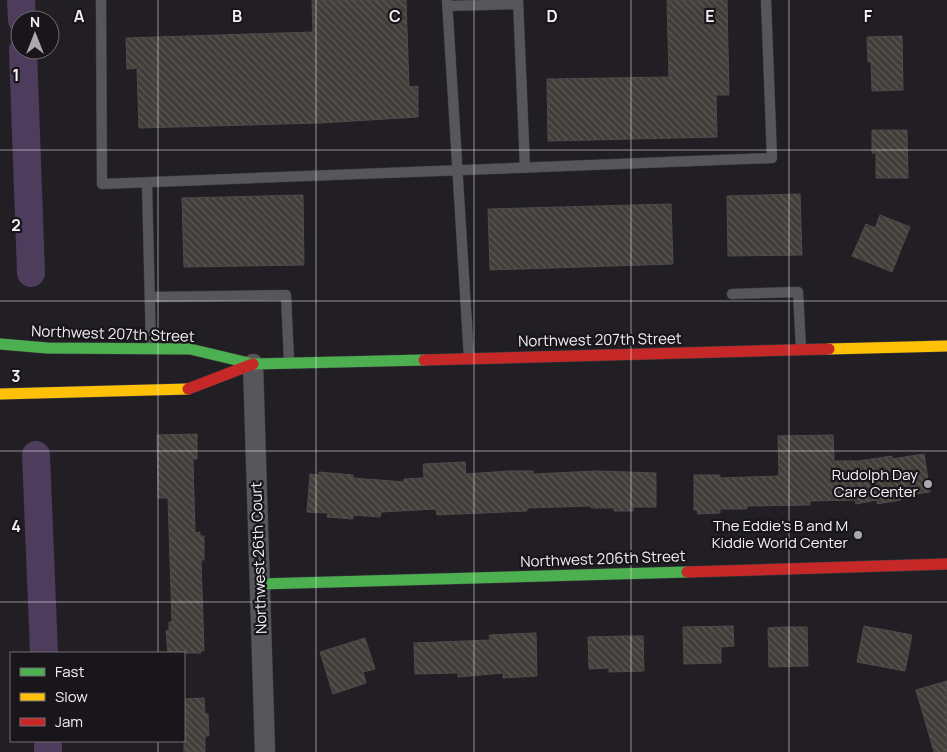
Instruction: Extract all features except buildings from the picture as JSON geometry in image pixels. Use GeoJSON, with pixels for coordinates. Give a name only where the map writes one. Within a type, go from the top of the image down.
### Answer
{"type":"FeatureCollection","features":[{"type":"Feature","properties":{"kind":"street","name":"Northwest 207th Street"},"geometry":{"type":"LineString","coordinates":[[0,344],[47,348],[190,349],[253,364],[947,346]]}},
{"type":"Feature","properties":{"kind":"street","name":"Northwest 207th Street"},"geometry":{"type":"LineString","coordinates":[[0,394],[186,390],[253,364]]}},
{"type":"Feature","properties":{"kind":"street","name":"Northwest 26th Court"},"geometry":{"type":"LineString","coordinates":[[253,364],[264,752]]}},
{"type":"Feature","properties":{"kind":"street","name":"Northwest 206th Street"},"geometry":{"type":"LineString","coordinates":[[260,584],[947,564]]}},
{"type":"Feature","properties":{"kind":"lane"},"geometry":{"type":"LineString","coordinates":[[101,0],[102,184],[772,158],[766,0]]}},
{"type":"Feature","properties":{"kind":"lane"},"geometry":{"type":"LineString","coordinates":[[469,359],[456,171],[448,3],[518,2],[525,168]]}},
{"type":"Feature","properties":{"kind":"lane"},"geometry":{"type":"LineString","coordinates":[[147,183],[151,349]]}},
{"type":"Feature","properties":{"kind":"lane"},"geometry":{"type":"LineString","coordinates":[[732,294],[798,292],[801,350]]}},
{"type":"Feature","properties":{"kind":"lane"},"geometry":{"type":"LineString","coordinates":[[150,298],[286,295],[289,364]]}},
{"type":"Feature","properties":{"kind":"waterway"},"geometry":{"type":"LineString","coordinates":[[21,0],[22,10]]}},
{"type":"Feature","properties":{"kind":"waterway"},"geometry":{"type":"LineString","coordinates":[[23,60],[31,273]]}},
{"type":"Feature","properties":{"kind":"waterway"},"geometry":{"type":"LineString","coordinates":[[36,455],[44,652]]}},
{"type":"Feature","properties":{"kind":"waterway"},"geometry":{"type":"LineString","coordinates":[[48,742],[48,752]]}},
{"type":"Feature","properties":{"kind":"traffic: fast"},"geometry":{"type":"LineString","coordinates":[[0,344],[47,348],[190,349],[253,364],[424,360]]}},
{"type":"Feature","properties":{"kind":"traffic: fast"},"geometry":{"type":"LineString","coordinates":[[260,584],[687,572]]}},
{"type":"Feature","properties":{"kind":"traffic: slow"},"geometry":{"type":"LineString","coordinates":[[829,349],[947,346]]}},
{"type":"Feature","properties":{"kind":"traffic: slow"},"geometry":{"type":"LineString","coordinates":[[0,394],[188,389]]}},
{"type":"Feature","properties":{"kind":"traffic: jam"},"geometry":{"type":"LineString","coordinates":[[424,360],[829,349]]}},
{"type":"Feature","properties":{"kind":"traffic: jam"},"geometry":{"type":"LineString","coordinates":[[188,389],[253,364]]}},
{"type":"Feature","properties":{"kind":"traffic: jam"},"geometry":{"type":"LineString","coordinates":[[687,572],[947,564]]}},
{"type":"Feature","properties":{"kind":"place","name":"Rudolph Day Care Center"},"geometry":{"type":"Point","coordinates":[928,484]}},
{"type":"Feature","properties":{"kind":"place","name":"The Eddie's B and M Kiddie World Center"},"geometry":{"type":"Point","coordinates":[858,535]}}]}
